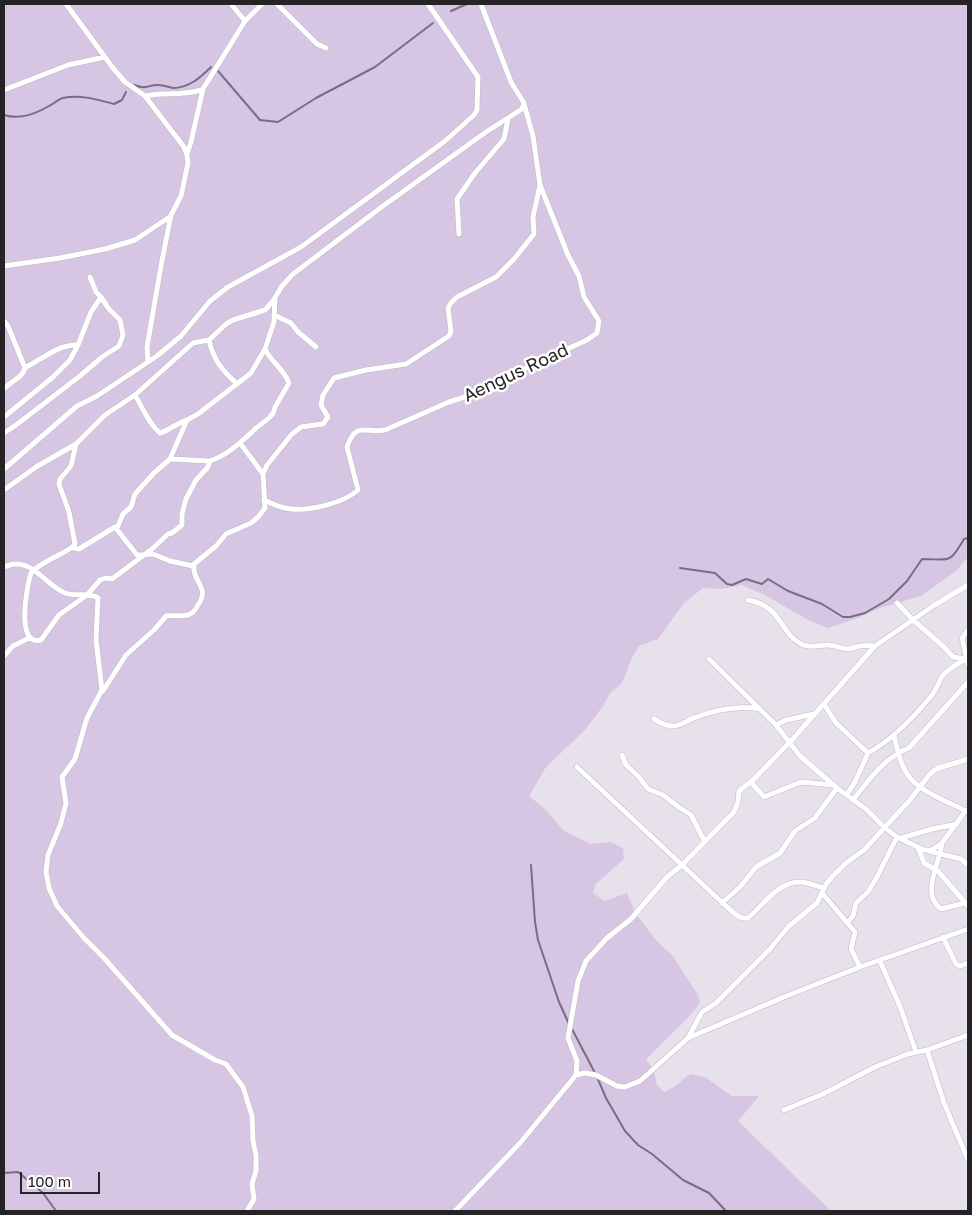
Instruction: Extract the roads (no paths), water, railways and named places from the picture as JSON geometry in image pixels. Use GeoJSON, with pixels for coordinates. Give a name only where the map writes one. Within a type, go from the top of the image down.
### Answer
{"type":"FeatureCollection","features":[{"type":"Feature","properties":{"kind":"street"},"geometry":{"type":"LineString","coordinates":[[66,4],[125,82],[145,96],[184,147],[187,155],[188,163],[181,196],[171,215],[160,266],[147,347],[148,362]]}},
{"type":"Feature","properties":{"kind":"street"},"geometry":{"type":"LineString","coordinates":[[231,4],[245,21]]}},
{"type":"Feature","properties":{"kind":"street"},"geometry":{"type":"LineString","coordinates":[[187,155],[203,89],[245,21],[262,4]]}},
{"type":"Feature","properties":{"kind":"street"},"geometry":{"type":"LineString","coordinates":[[277,4],[317,44],[326,48]]}},
{"type":"Feature","properties":{"kind":"street"},"geometry":{"type":"LineString","coordinates":[[4,469],[77,406],[97,396],[148,362],[181,336],[218,294],[301,247],[445,141],[474,114],[477,110],[478,77],[428,4]]}},
{"type":"Feature","properties":{"kind":"street","name":"Aengus Road"},"geometry":{"type":"LineString","coordinates":[[264,500],[298,509],[348,498],[358,490],[347,447],[357,431],[363,428],[378,432],[385,430],[449,402],[487,390],[511,375],[587,340],[597,333],[599,321],[584,297],[579,276],[568,255],[540,186],[533,136],[524,103],[511,82],[481,4]]}},
{"type":"Feature","properties":{"kind":"street"},"geometry":{"type":"LineString","coordinates":[[4,90],[68,65],[105,57]]}},
{"type":"Feature","properties":{"kind":"street"},"geometry":{"type":"LineString","coordinates":[[145,96],[196,92],[203,89]]}},
{"type":"Feature","properties":{"kind":"street"},"geometry":{"type":"LineString","coordinates":[[4,490],[36,467],[76,444],[105,415],[135,395],[194,343],[209,340],[226,324],[238,318],[265,310],[288,279],[345,233],[486,132],[522,109],[524,103]]}},
{"type":"Feature","properties":{"kind":"street"},"geometry":{"type":"LineString","coordinates":[[460,234],[457,199],[504,139],[508,119]]}},
{"type":"Feature","properties":{"kind":"street"},"geometry":{"type":"LineString","coordinates":[[193,566],[216,546],[226,534],[251,523],[258,517],[264,508],[263,474],[274,455],[292,434],[301,427],[323,424],[326,421],[328,417],[321,405],[323,394],[334,378],[366,370],[406,364],[450,336],[448,308],[450,303],[457,297],[496,277],[514,260],[534,234],[533,217],[540,186]]}},
{"type":"Feature","properties":{"kind":"street"},"geometry":{"type":"LineString","coordinates":[[4,266],[60,258],[105,249],[135,240],[171,215]]}},
{"type":"Feature","properties":{"kind":"street"},"geometry":{"type":"LineString","coordinates":[[4,433],[80,376],[102,356],[119,346],[123,335],[120,320],[96,292],[90,277]]}},
{"type":"Feature","properties":{"kind":"street"},"geometry":{"type":"LineString","coordinates":[[4,417],[53,377],[70,360],[91,312],[101,297]]}},
{"type":"Feature","properties":{"kind":"street"},"geometry":{"type":"LineString","coordinates":[[135,395],[141,409],[160,433],[198,414],[250,373],[265,349],[272,326],[275,299]]}},
{"type":"Feature","properties":{"kind":"street"},"geometry":{"type":"LineString","coordinates":[[274,315],[291,323],[298,332],[316,347]]}},
{"type":"Feature","properties":{"kind":"street"},"geometry":{"type":"LineString","coordinates":[[4,321],[8,326],[25,368],[24,373],[4,389]]}},
{"type":"Feature","properties":{"kind":"street"},"geometry":{"type":"LineString","coordinates":[[209,340],[212,352],[221,369],[237,384]]}},
{"type":"Feature","properties":{"kind":"street"},"geometry":{"type":"LineString","coordinates":[[25,368],[39,358],[68,345],[78,345]]}},
{"type":"Feature","properties":{"kind":"street"},"geometry":{"type":"LineString","coordinates":[[170,460],[210,460],[218,458],[240,443],[274,411],[288,385],[283,371],[265,349]]}},
{"type":"Feature","properties":{"kind":"street"},"geometry":{"type":"LineString","coordinates":[[187,420],[170,460],[154,473],[135,494],[131,506],[123,514],[118,526],[80,549],[73,548],[50,558],[33,570],[30,576],[24,617],[29,638],[34,641],[41,640],[60,615],[87,595],[100,580],[112,579],[145,555],[161,539],[182,525],[182,514],[186,499],[196,480],[208,467],[210,460]]}},
{"type":"Feature","properties":{"kind":"street"},"geometry":{"type":"LineString","coordinates":[[240,443],[263,474]]}},
{"type":"Feature","properties":{"kind":"street"},"geometry":{"type":"LineString","coordinates":[[73,548],[75,544],[69,512],[59,484],[60,479],[72,466],[76,444]]}},
{"type":"Feature","properties":{"kind":"street"},"geometry":{"type":"LineString","coordinates":[[115,528],[135,553],[140,556],[154,554],[170,561],[193,566]]}},
{"type":"Feature","properties":{"kind":"street"},"geometry":{"type":"LineString","coordinates":[[4,567],[17,564],[33,570],[57,589],[77,595],[97,596],[99,600],[96,640],[99,675],[102,686],[98,698]]}},
{"type":"Feature","properties":{"kind":"street"},"geometry":{"type":"LineString","coordinates":[[193,566],[203,591],[202,598],[196,609],[190,614],[166,616],[162,619],[154,630],[126,655],[87,718],[75,759],[62,777],[66,803],[64,815],[48,855],[47,881],[57,906],[172,1035],[226,1064],[243,1087],[252,1116],[253,1142],[256,1155],[256,1172],[252,1184],[254,1199],[247,1211]]}},
{"type":"Feature","properties":{"kind":"street"},"geometry":{"type":"LineString","coordinates":[[455,1211],[520,1143],[576,1075],[577,1061],[568,1038],[578,981],[586,961],[607,938],[632,919],[667,878],[734,812],[738,802],[739,791],[790,742],[875,646],[968,585]]}},
{"type":"Feature","properties":{"kind":"street"},"geometry":{"type":"LineString","coordinates":[[748,600],[767,606],[795,639],[804,646],[816,647],[828,644],[849,649],[860,646],[875,646]]}},
{"type":"Feature","properties":{"kind":"street"},"geometry":{"type":"LineString","coordinates":[[897,603],[953,657],[967,661]]}},
{"type":"Feature","properties":{"kind":"street"},"geometry":{"type":"LineString","coordinates":[[967,661],[962,638],[968,630]]}},
{"type":"Feature","properties":{"kind":"street"},"geometry":{"type":"LineString","coordinates":[[4,656],[14,646],[29,638]]}},
{"type":"Feature","properties":{"kind":"street"},"geometry":{"type":"LineString","coordinates":[[709,659],[776,725],[800,756],[835,787],[866,809],[884,827],[899,838],[918,847],[961,860],[968,865]]}},
{"type":"Feature","properties":{"kind":"street"},"geometry":{"type":"LineString","coordinates":[[847,794],[855,782],[868,753],[894,734],[933,694],[948,670],[967,661]]}},
{"type":"Feature","properties":{"kind":"street"},"geometry":{"type":"LineString","coordinates":[[854,800],[875,773],[897,752],[909,748],[968,682]]}},
{"type":"Feature","properties":{"kind":"street"},"geometry":{"type":"LineString","coordinates":[[824,704],[836,723],[868,753]]}},
{"type":"Feature","properties":{"kind":"street"},"geometry":{"type":"LineString","coordinates":[[654,719],[674,726],[702,715],[736,707],[746,706],[760,709]]}},
{"type":"Feature","properties":{"kind":"street"},"geometry":{"type":"LineString","coordinates":[[776,725],[786,720],[814,714]]}},
{"type":"Feature","properties":{"kind":"street"},"geometry":{"type":"LineString","coordinates":[[894,734],[897,752],[910,778],[919,787],[967,810],[942,843],[929,851]]}},
{"type":"Feature","properties":{"kind":"street"},"geometry":{"type":"LineString","coordinates":[[622,755],[626,765],[648,789],[663,795],[691,815],[705,842]]}},
{"type":"Feature","properties":{"kind":"street"},"geometry":{"type":"LineString","coordinates":[[688,1038],[702,1012],[716,1003],[770,949],[788,927],[817,903],[836,873],[864,850],[930,774],[936,769],[968,759]]}},
{"type":"Feature","properties":{"kind":"street"},"geometry":{"type":"LineString","coordinates":[[577,767],[722,903],[744,919],[748,918],[777,890],[795,882],[807,883],[823,891],[855,932],[851,949],[860,967]]}},
{"type":"Feature","properties":{"kind":"street"},"geometry":{"type":"LineString","coordinates":[[750,782],[764,797],[801,782],[835,787]]}},
{"type":"Feature","properties":{"kind":"street"},"geometry":{"type":"LineString","coordinates":[[722,903],[740,887],[756,867],[780,853],[795,832],[815,818],[835,787]]}},
{"type":"Feature","properties":{"kind":"street"},"geometry":{"type":"LineString","coordinates":[[848,922],[856,904],[868,892],[899,838],[957,824]]}},
{"type":"Feature","properties":{"kind":"street"},"geometry":{"type":"LineString","coordinates":[[942,843],[941,854],[930,887],[931,895],[939,908],[966,905]]}},
{"type":"Feature","properties":{"kind":"street"},"geometry":{"type":"LineString","coordinates":[[918,847],[924,863],[936,870],[966,905]]}},
{"type":"Feature","properties":{"kind":"street"},"geometry":{"type":"LineString","coordinates":[[576,1075],[585,1073],[617,1086],[625,1087],[640,1081],[688,1038],[860,967],[968,929]]}},
{"type":"Feature","properties":{"kind":"street"},"geometry":{"type":"LineString","coordinates":[[943,937],[956,964],[962,966],[968,963]]}},
{"type":"Feature","properties":{"kind":"street"},"geometry":{"type":"LineString","coordinates":[[880,961],[901,1009],[916,1052]]}},
{"type":"Feature","properties":{"kind":"street"},"geometry":{"type":"LineString","coordinates":[[784,1110],[823,1094],[875,1067],[968,1035]]}},
{"type":"Feature","properties":{"kind":"street"},"geometry":{"type":"LineString","coordinates":[[927,1050],[944,1103],[968,1160]]}},
{"type":"Feature","properties":{"kind":"street"},"geometry":{"type":"LineString","coordinates":[[961,1144],[968,1141]]}},
{"type":"Feature","properties":{"kind":"waterway"},"geometry":{"type":"LineString","coordinates":[[451,11],[467,4]]}},
{"type":"Feature","properties":{"kind":"waterway"},"geometry":{"type":"LineString","coordinates":[[218,71],[260,120],[278,122],[316,98],[375,67],[433,23]]}},
{"type":"Feature","properties":{"kind":"waterway"},"geometry":{"type":"LineString","coordinates":[[134,85],[142,87],[158,85],[179,88],[194,81],[211,67]]}},
{"type":"Feature","properties":{"kind":"waterway"},"geometry":{"type":"LineString","coordinates":[[4,115],[16,117],[33,114],[61,99],[69,97],[89,98],[114,104],[122,100],[126,92]]}},
{"type":"Feature","properties":{"kind":"waterway"},"geometry":{"type":"LineString","coordinates":[[680,568],[715,573],[727,584],[732,585],[746,579],[762,584],[768,579],[788,591],[822,604],[843,617],[850,617],[865,613],[889,599],[907,581],[922,559],[948,559],[952,557],[964,539],[968,538]]}},
{"type":"Feature","properties":{"kind":"waterway"},"geometry":{"type":"LineString","coordinates":[[531,865],[538,940],[559,1002],[569,1024]]}},
{"type":"Feature","properties":{"kind":"waterway"},"geometry":{"type":"LineString","coordinates":[[572,1029],[595,1073]]}},
{"type":"Feature","properties":{"kind":"waterway"},"geometry":{"type":"LineString","coordinates":[[597,1077],[606,1098],[625,1131],[638,1145],[683,1180],[709,1193],[726,1211]]}},
{"type":"Feature","properties":{"kind":"waterway"},"geometry":{"type":"LineString","coordinates":[[4,1173],[18,1172],[43,1193],[56,1211]]}}]}
